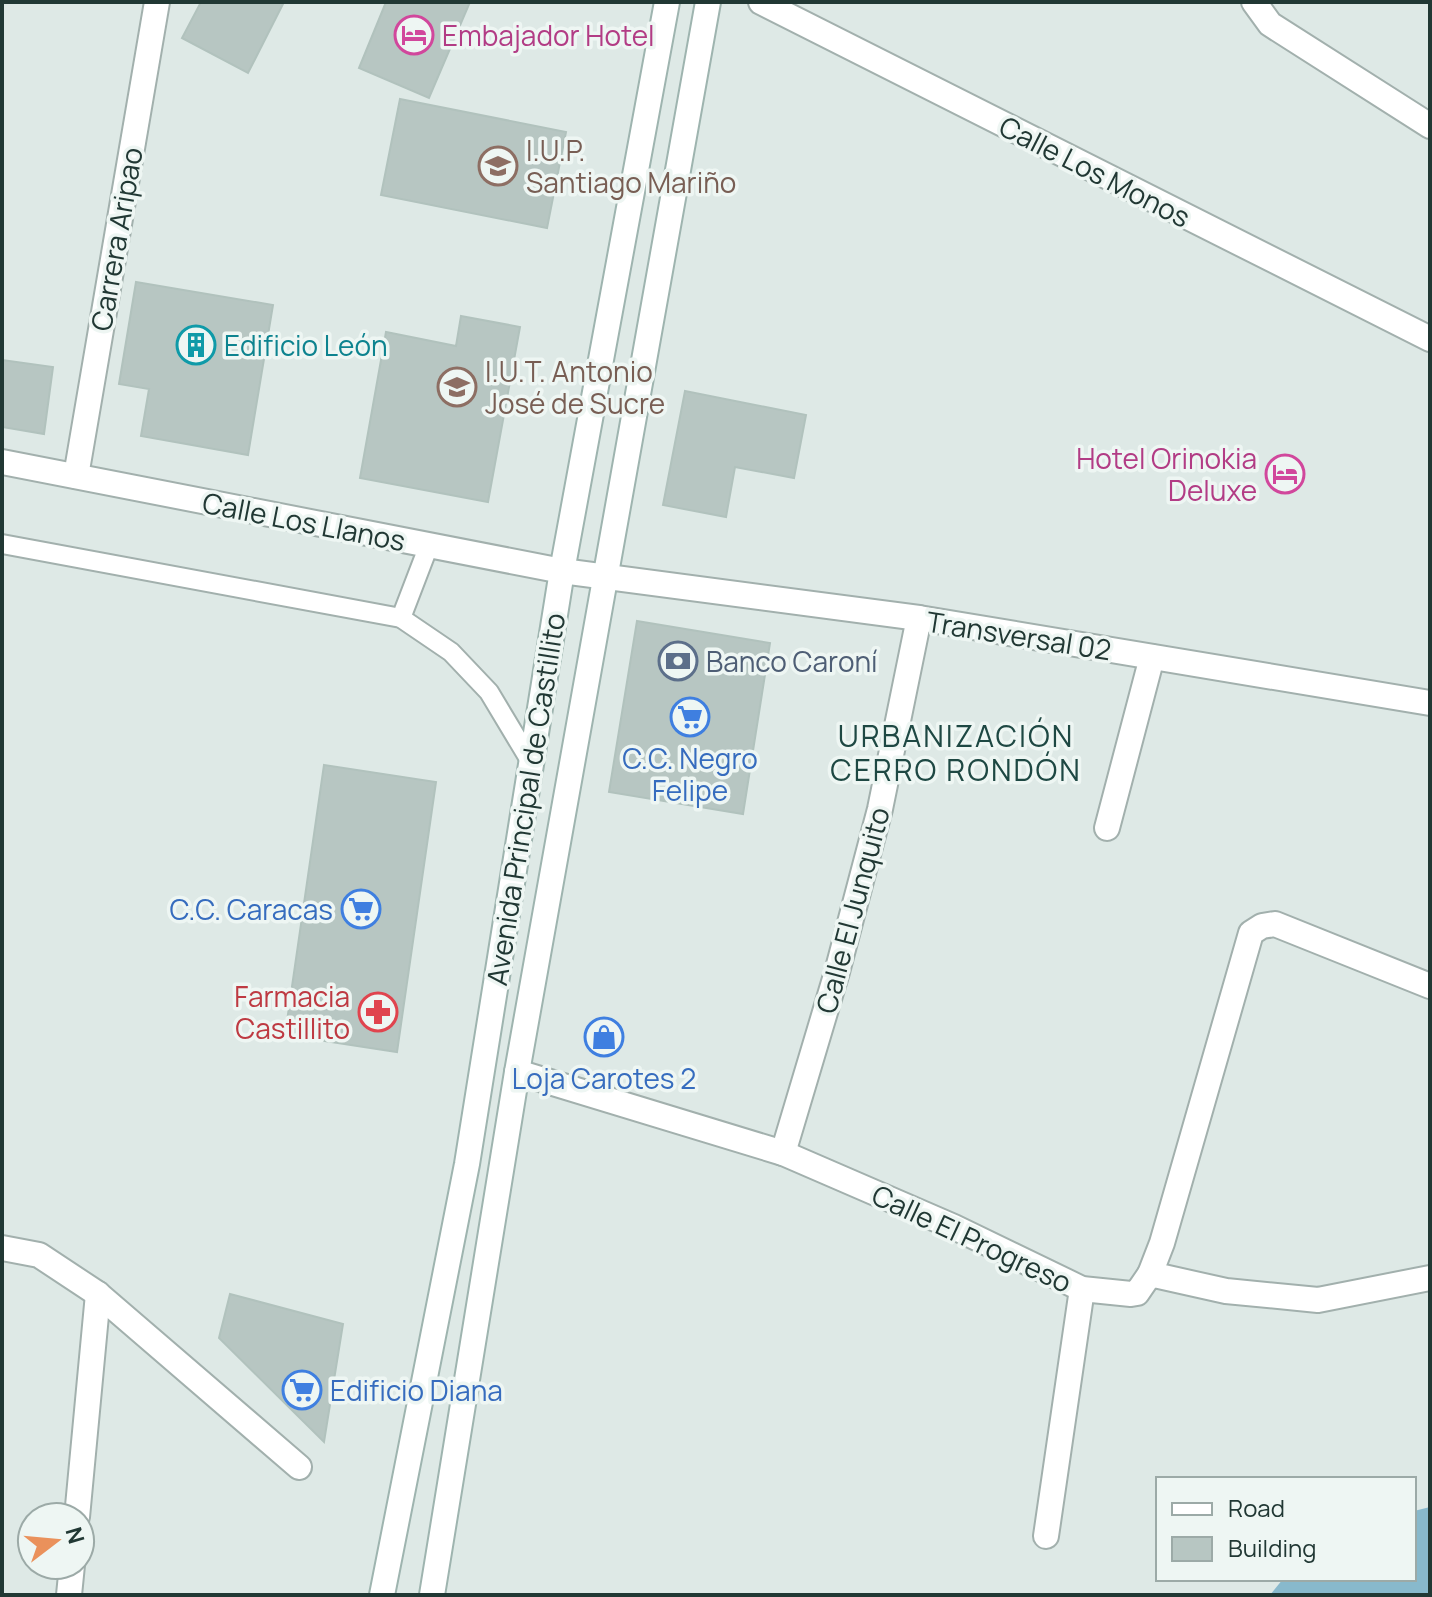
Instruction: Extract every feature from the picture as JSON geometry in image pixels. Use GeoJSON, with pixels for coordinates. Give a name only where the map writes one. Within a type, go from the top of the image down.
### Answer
{"type":"FeatureCollection","features":[{"type":"Feature","properties":{"kind":"street","name":"Carrera Aripao"},"geometry":{"type":"LineString","coordinates":[[76,476],[157,2]]}},
{"type":"Feature","properties":{"kind":"street","name":"Avenida Principal de Castillito"},"geometry":{"type":"LineString","coordinates":[[382,1595],[467,1164],[562,571],[667,2]]}},
{"type":"Feature","properties":{"kind":"street","name":"Avenida Principal de Castillito"},"geometry":{"type":"LineString","coordinates":[[432,1595],[517,1072],[708,2]]}},
{"type":"Feature","properties":{"kind":"street","name":"Calle Los Monos"},"geometry":{"type":"LineString","coordinates":[[761,2],[1430,339]]}},
{"type":"Feature","properties":{"kind":"street"},"geometry":{"type":"LineString","coordinates":[[1260,5],[1270,24],[1430,126]]}},
{"type":"Feature","properties":{"kind":"street","name":"Calle Los Llanos"},"geometry":{"type":"LineString","coordinates":[[2,462],[607,578]]}},
{"type":"Feature","properties":{"kind":"street","name":"Transversal 02"},"geometry":{"type":"LineString","coordinates":[[607,578],[919,618],[1430,703]]}},
{"type":"Feature","properties":{"kind":"street","name":"Calle El Junquito"},"geometry":{"type":"LineString","coordinates":[[783,1153],[837,972],[880,809],[919,618]]}},
{"type":"Feature","properties":{"kind":"street"},"geometry":{"type":"LineString","coordinates":[[1107,828],[1152,657]]}},
{"type":"Feature","properties":{"kind":"street"},"geometry":{"type":"LineString","coordinates":[[1430,986],[1275,924],[1262,926],[1251,933],[1162,1243],[1150,1274],[1226,1291],[1318,1300],[1430,1278]]}},
{"type":"Feature","properties":{"kind":"street","name":"Calle El Progreso"},"geometry":{"type":"LineString","coordinates":[[517,1072],[783,1153],[954,1227],[1082,1289],[1137,1293],[1150,1274]]}},
{"type":"Feature","properties":{"kind":"street"},"geometry":{"type":"LineString","coordinates":[[2,1248],[39,1255],[98,1294],[299,1467]]}},
{"type":"Feature","properties":{"kind":"street"},"geometry":{"type":"LineString","coordinates":[[1046,1536],[1082,1289]]}},
{"type":"Feature","properties":{"kind":"street"},"geometry":{"type":"LineString","coordinates":[[79,1501],[98,1294]]}},
{"type":"Feature","properties":{"kind":"lane"},"geometry":{"type":"LineString","coordinates":[[2,544],[401,618],[451,652],[489,692],[531,762]]}},
{"type":"Feature","properties":{"kind":"lane"},"geometry":{"type":"LineString","coordinates":[[401,618],[429,545]]}},
{"type":"Feature","properties":{"kind":"water"},"geometry":{"type":"Polygon","coordinates":[[[1430,1507],[1430,1595],[1270,1595],[1281,1581],[1416,1581],[1416,1510],[1430,1507]]]}},
{"type":"Feature","properties":{"kind":"building"},"geometry":{"type":"Polygon","coordinates":[[[201,2],[284,2],[248,73],[182,38],[201,2]]]}},
{"type":"Feature","properties":{"kind":"building","name":"Embajador Hotel"},"geometry":{"type":"Polygon","coordinates":[[[386,2],[470,2],[429,98],[359,68],[386,2]]]}},
{"type":"Feature","properties":{"kind":"building"},"geometry":{"type":"Polygon","coordinates":[[[400,99],[566,132],[547,228],[381,195],[400,99]]]}},
{"type":"Feature","properties":{"kind":"building","name":"Edificio León"},"geometry":{"type":"Polygon","coordinates":[[[136,282],[273,305],[248,455],[141,436],[149,389],[119,384],[136,282]]]}},
{"type":"Feature","properties":{"kind":"building"},"geometry":{"type":"Polygon","coordinates":[[[461,316],[520,327],[488,502],[360,478],[386,332],[456,346],[461,316]]]}},
{"type":"Feature","properties":{"kind":"building"},"geometry":{"type":"Polygon","coordinates":[[[2,360],[53,367],[44,434],[2,427],[2,360]]]}},
{"type":"Feature","properties":{"kind":"building"},"geometry":{"type":"Polygon","coordinates":[[[685,391],[806,415],[794,478],[735,467],[726,517],[663,505],[685,391]]]}},
{"type":"Feature","properties":{"kind":"building","name":"C.C. Negro Felipe"},"geometry":{"type":"Polygon","coordinates":[[[637,621],[770,643],[743,814],[609,792],[637,621]]]}},
{"type":"Feature","properties":{"kind":"building","name":"C.C. Caracas"},"geometry":{"type":"Polygon","coordinates":[[[324,765],[436,782],[397,1052],[285,1035],[324,765]]]}},
{"type":"Feature","properties":{"kind":"building","name":"Edificio Diana"},"geometry":{"type":"Polygon","coordinates":[[[230,1294],[343,1324],[324,1442],[219,1338],[230,1294]]]}},
{"type":"Feature","properties":{"kind":"place","name":"Embajador Hotel"},"geometry":{"type":"Point","coordinates":[414,35]}},
{"type":"Feature","properties":{"kind":"place","name":"I.U.P. Santiago Mariño"},"geometry":{"type":"Point","coordinates":[498,166]}},
{"type":"Feature","properties":{"kind":"place","name":"Edificio León"},"geometry":{"type":"Point","coordinates":[196,345]}},
{"type":"Feature","properties":{"kind":"place","name":"I.U.T. Antonio José de Sucre"},"geometry":{"type":"Point","coordinates":[457,387]}},
{"type":"Feature","properties":{"kind":"place","name":"Hotel Orinokia Deluxe"},"geometry":{"type":"Point","coordinates":[1285,474]}},
{"type":"Feature","properties":{"kind":"place","name":"Banco Caroní"},"geometry":{"type":"Point","coordinates":[678,661]}},
{"type":"Feature","properties":{"kind":"place","name":"C.C. Negro Felipe"},"geometry":{"type":"Point","coordinates":[690,717]}},
{"type":"Feature","properties":{"kind":"place","name":"C.C. Caracas"},"geometry":{"type":"Point","coordinates":[361,909]}},
{"type":"Feature","properties":{"kind":"place","name":"Farmacia Castillito"},"geometry":{"type":"Point","coordinates":[378,1012]}},
{"type":"Feature","properties":{"kind":"place","name":"Loja Carotes 2"},"geometry":{"type":"Point","coordinates":[604,1037]}},
{"type":"Feature","properties":{"kind":"place","name":"Edificio Diana"},"geometry":{"type":"Point","coordinates":[302,1390]}},
{"type":"Feature","properties":{"kind":"district","name":"URBANIZACIÓN CERRO RONDÓN"},"geometry":{"type":"Point","coordinates":[956,752]}}]}
